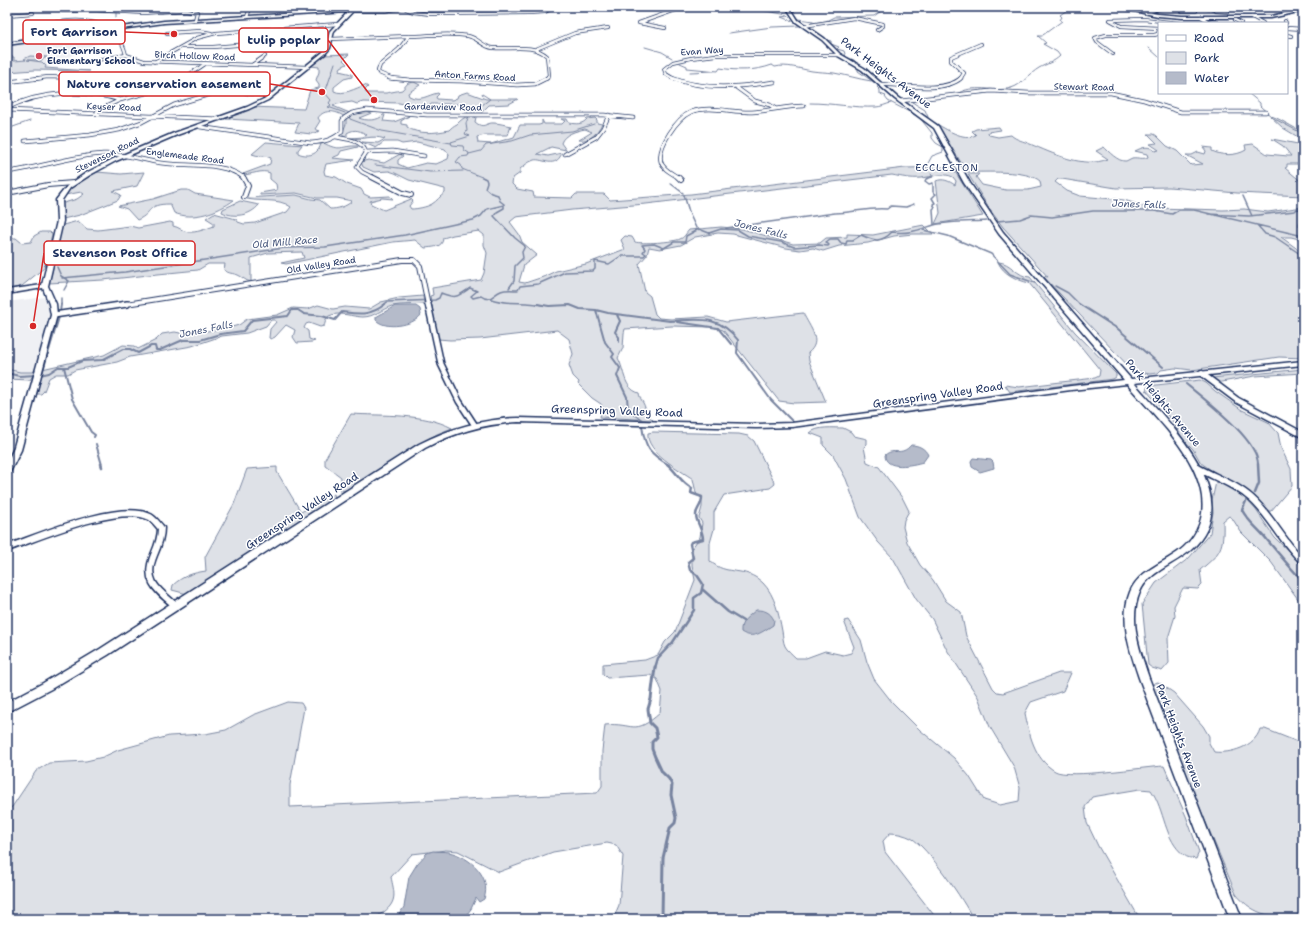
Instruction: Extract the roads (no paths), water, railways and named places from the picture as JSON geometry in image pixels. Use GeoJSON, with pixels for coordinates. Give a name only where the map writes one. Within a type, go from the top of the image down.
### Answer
{"type":"FeatureCollection","features":[{"type":"Feature","properties":{"kind":"main road","name":"Stevenson Road"},"geometry":{"type":"LineString","coordinates":[[45,286],[60,219],[59,200],[72,184],[125,155],[255,106],[272,95],[308,67],[327,50],[332,31],[354,7]]}},
{"type":"Feature","properties":{"kind":"main road","name":"Park Heights Avenue"},"geometry":{"type":"LineString","coordinates":[[788,7],[794,18],[826,42],[839,55],[863,69],[900,101],[936,127],[967,183],[992,222],[1180,441],[1198,468],[1207,496],[1206,514],[1200,533],[1182,553],[1152,572],[1142,581],[1135,591],[1130,614],[1132,637],[1144,678],[1236,919]]}},
{"type":"Feature","properties":{"kind":"main road"},"geometry":{"type":"LineString","coordinates":[[1116,7],[1146,13],[1201,17],[1277,16],[1302,8]]}},
{"type":"Feature","properties":{"kind":"main road"},"geometry":{"type":"LineString","coordinates":[[7,44],[151,23],[247,16],[350,11]]}},
{"type":"Feature","properties":{"kind":"main road"},"geometry":{"type":"LineString","coordinates":[[7,292],[45,286],[54,307],[54,315],[17,450],[7,470]]}},
{"type":"Feature","properties":{"kind":"main road","name":"Greenspring Valley Road"},"geometry":{"type":"LineString","coordinates":[[7,707],[71,672],[176,606],[422,446],[447,433],[474,424],[518,420],[792,426],[1129,381],[1303,363]]}},
{"type":"Feature","properties":{"kind":"street"},"geometry":{"type":"LineString","coordinates":[[92,10],[98,7]]}},
{"type":"Feature","properties":{"kind":"street"},"geometry":{"type":"LineString","coordinates":[[246,7],[249,11],[247,16]]}},
{"type":"Feature","properties":{"kind":"street"},"geometry":{"type":"LineString","coordinates":[[300,7],[306,10],[306,13]]}},
{"type":"Feature","properties":{"kind":"street"},"geometry":{"type":"LineString","coordinates":[[350,11],[380,11],[410,7]]}},
{"type":"Feature","properties":{"kind":"street"},"geometry":{"type":"LineString","coordinates":[[404,8],[413,12],[430,14],[529,14],[546,11],[554,7],[586,9]]}},
{"type":"Feature","properties":{"kind":"street"},"geometry":{"type":"LineString","coordinates":[[665,28],[640,23],[684,7]]}},
{"type":"Feature","properties":{"kind":"street"},"geometry":{"type":"LineString","coordinates":[[754,7],[788,7]]}},
{"type":"Feature","properties":{"kind":"street"},"geometry":{"type":"LineString","coordinates":[[1141,7],[1162,13],[1160,22],[1141,19],[1110,20],[1120,26],[1158,29]]}},
{"type":"Feature","properties":{"kind":"street"},"geometry":{"type":"LineString","coordinates":[[1174,8],[1182,11],[1196,11],[1189,7]]}},
{"type":"Feature","properties":{"kind":"street"},"geometry":{"type":"LineString","coordinates":[[1146,13],[1154,10],[1192,7]]}},
{"type":"Feature","properties":{"kind":"street"},"geometry":{"type":"LineString","coordinates":[[1200,7],[1217,10]]}},
{"type":"Feature","properties":{"kind":"street"},"geometry":{"type":"LineString","coordinates":[[62,11],[92,10],[144,13],[171,9],[188,10],[196,11],[197,15],[195,20]]}},
{"type":"Feature","properties":{"kind":"street"},"geometry":{"type":"LineString","coordinates":[[7,15],[33,13]]}},
{"type":"Feature","properties":{"kind":"street"},"geometry":{"type":"LineString","coordinates":[[1201,17],[1209,22]]}},
{"type":"Feature","properties":{"kind":"street"},"geometry":{"type":"LineString","coordinates":[[1252,17],[1261,22]]}},
{"type":"Feature","properties":{"kind":"street"},"geometry":{"type":"LineString","coordinates":[[804,26],[857,18],[883,24],[883,26],[877,30]]}},
{"type":"Feature","properties":{"kind":"street"},"geometry":{"type":"LineString","coordinates":[[1235,20],[1239,22]]}},
{"type":"Feature","properties":{"kind":"street"},"geometry":{"type":"LineString","coordinates":[[33,26],[87,21],[103,24],[110,29]]}},
{"type":"Feature","properties":{"kind":"street"},"geometry":{"type":"LineString","coordinates":[[153,62],[197,38],[212,34],[232,30],[338,24]]}},
{"type":"Feature","properties":{"kind":"street"},"geometry":{"type":"LineString","coordinates":[[1288,25],[1303,29]]}},
{"type":"Feature","properties":{"kind":"street"},"geometry":{"type":"LineString","coordinates":[[330,39],[462,35],[473,38],[482,45],[488,47],[536,49],[575,33],[608,28]]}},
{"type":"Feature","properties":{"kind":"street"},"geometry":{"type":"LineString","coordinates":[[167,33],[202,31],[212,34]]}},
{"type":"Feature","properties":{"kind":"street"},"geometry":{"type":"LineString","coordinates":[[85,62],[126,55],[121,41],[96,32]]}},
{"type":"Feature","properties":{"kind":"street"},"geometry":{"type":"LineString","coordinates":[[1113,54],[1097,42],[1095,38],[1106,35],[1158,34]]}},
{"type":"Feature","properties":{"kind":"street","name":"Anton Farms Road"},"geometry":{"type":"LineString","coordinates":[[408,36],[395,53],[380,66],[378,70],[380,74],[388,78],[403,80],[460,81],[526,85],[542,81],[549,75],[547,56],[536,49]]}},
{"type":"Feature","properties":{"kind":"street"},"geometry":{"type":"LineString","coordinates":[[182,47],[213,47],[274,42]]}},
{"type":"Feature","properties":{"kind":"street"},"geometry":{"type":"LineString","coordinates":[[880,84],[927,87],[958,81],[963,77],[964,73],[951,61],[951,57],[981,44]]}},
{"type":"Feature","properties":{"kind":"street","name":"Evan Way"},"geometry":{"type":"LineString","coordinates":[[774,82],[736,88],[715,88],[691,84],[669,76],[664,73],[664,67],[676,60],[696,56],[768,54],[839,55]]}},
{"type":"Feature","properties":{"kind":"street","name":"Birch Hollow Road"},"geometry":{"type":"LineString","coordinates":[[126,55],[134,59],[153,62],[308,67]]}},
{"type":"Feature","properties":{"kind":"street"},"geometry":{"type":"LineString","coordinates":[[252,65],[265,56]]}},
{"type":"Feature","properties":{"kind":"street"},"geometry":{"type":"LineString","coordinates":[[97,111],[120,100],[170,86],[206,64]]}},
{"type":"Feature","properties":{"kind":"street"},"geometry":{"type":"LineString","coordinates":[[7,82],[48,77],[178,82],[217,84],[248,93],[272,95]]}},
{"type":"Feature","properties":{"kind":"street"},"geometry":{"type":"LineString","coordinates":[[25,141],[38,141],[113,132],[136,125],[174,105],[232,88]]}},
{"type":"Feature","properties":{"kind":"street"},"geometry":{"type":"LineString","coordinates":[[736,88],[755,101],[770,105],[776,109]]}},
{"type":"Feature","properties":{"kind":"street","name":"Stewart Road"},"geometry":{"type":"LineString","coordinates":[[900,101],[992,91],[1028,93],[1111,93],[1144,100],[1181,112],[1265,112]]}},
{"type":"Feature","properties":{"kind":"street"},"geometry":{"type":"LineString","coordinates":[[7,109],[26,99],[45,95],[109,96],[120,100]]}},
{"type":"Feature","properties":{"kind":"street"},"geometry":{"type":"LineString","coordinates":[[681,180],[664,167],[660,154],[662,145],[685,115],[704,110],[752,112],[804,106]]}},
{"type":"Feature","properties":{"kind":"street","name":"Keyser Road"},"geometry":{"type":"LineString","coordinates":[[7,109],[220,119]]}},
{"type":"Feature","properties":{"kind":"street","name":"Gardenview Road"},"geometry":{"type":"LineString","coordinates":[[336,137],[342,131],[342,119],[354,112],[374,110],[412,115],[609,115],[632,118]]}},
{"type":"Feature","properties":{"kind":"street"},"geometry":{"type":"LineString","coordinates":[[430,121],[434,115]]}},
{"type":"Feature","properties":{"kind":"street"},"geometry":{"type":"LineString","coordinates":[[565,154],[596,137],[603,128],[609,115]]}},
{"type":"Feature","properties":{"kind":"street"},"geometry":{"type":"LineString","coordinates":[[200,126],[220,131],[307,143],[319,142],[336,137],[358,143],[362,145],[366,152]]}},
{"type":"Feature","properties":{"kind":"street"},"geometry":{"type":"LineString","coordinates":[[366,152],[393,151],[424,156]]}},
{"type":"Feature","properties":{"kind":"street"},"geometry":{"type":"LineString","coordinates":[[366,152],[358,165],[359,169],[403,193],[411,195]]}},
{"type":"Feature","properties":{"kind":"street","name":"Englemeade Road"},"geometry":{"type":"LineString","coordinates":[[7,172],[39,167],[93,155],[125,155],[157,162],[213,167],[232,171],[239,174],[246,181],[248,188],[244,197]]}},
{"type":"Feature","properties":{"kind":"street"},"geometry":{"type":"LineString","coordinates":[[7,193],[48,185],[72,184]]}},
{"type":"Feature","properties":{"kind":"street","name":"Old Valley Road"},"geometry":{"type":"LineString","coordinates":[[54,315],[407,260],[417,262],[420,266],[441,364],[459,401],[474,424]]}},
{"type":"Feature","properties":{"kind":"street"},"geometry":{"type":"LineString","coordinates":[[1201,373],[1218,388],[1246,406],[1303,435]]}},
{"type":"Feature","properties":{"kind":"street"},"geometry":{"type":"LineString","coordinates":[[1198,468],[1252,499],[1289,548],[1303,561]]}},
{"type":"Feature","properties":{"kind":"street"},"geometry":{"type":"LineString","coordinates":[[7,548],[62,528],[93,519],[132,514],[148,517],[155,520],[161,528],[160,539],[149,571],[150,581],[155,588],[176,606]]}},
{"type":"Feature","properties":{"kind":"water"},"geometry":{"type":"Polygon","coordinates":[[[395,306],[416,306],[420,309],[421,315],[412,322],[392,326],[380,323],[376,320],[376,317],[395,306]]]}},
{"type":"Feature","properties":{"kind":"water"},"geometry":{"type":"Polygon","coordinates":[[[911,445],[921,447],[925,450],[928,455],[923,462],[900,466],[894,465],[886,460],[885,455],[888,453],[907,449],[911,445]]]}},
{"type":"Feature","properties":{"kind":"water"},"geometry":{"type":"Polygon","coordinates":[[[973,458],[991,460],[994,468],[980,472],[972,467],[971,461],[973,458]]]}},
{"type":"Feature","properties":{"kind":"water"},"geometry":{"type":"Polygon","coordinates":[[[756,610],[762,610],[769,613],[774,620],[773,625],[753,635],[741,632],[743,622],[756,610]]]}},
{"type":"Feature","properties":{"kind":"water"},"geometry":{"type":"Polygon","coordinates":[[[433,851],[449,852],[464,858],[471,863],[482,875],[485,883],[486,891],[484,899],[479,902],[476,898],[471,909],[463,919],[396,919],[404,907],[409,877],[417,864],[427,853],[433,851]]]}},
{"type":"Feature","properties":{"kind":"waterway"},"geometry":{"type":"LineString","coordinates":[[119,9],[124,7]]}},
{"type":"Feature","properties":{"kind":"waterway"},"geometry":{"type":"LineString","coordinates":[[201,10],[205,7]]}},
{"type":"Feature","properties":{"kind":"waterway"},"geometry":{"type":"LineString","coordinates":[[615,10],[625,7]]}},
{"type":"Feature","properties":{"kind":"waterway"},"geometry":{"type":"LineString","coordinates":[[744,7],[788,15],[789,16],[782,17],[795,22],[822,40]]}},
{"type":"Feature","properties":{"kind":"waterway"},"geometry":{"type":"LineString","coordinates":[[792,7],[793,12],[799,19],[813,21]]}},
{"type":"Feature","properties":{"kind":"waterway"},"geometry":{"type":"LineString","coordinates":[[804,24],[826,21],[834,17],[874,16],[887,7]]}},
{"type":"Feature","properties":{"kind":"waterway"},"geometry":{"type":"LineString","coordinates":[[1043,35],[1062,21],[1060,20],[1062,17],[1060,15],[1067,10],[1064,7]]}},
{"type":"Feature","properties":{"kind":"waterway"},"geometry":{"type":"LineString","coordinates":[[729,33],[772,27],[799,26]]}},
{"type":"Feature","properties":{"kind":"waterway"},"geometry":{"type":"LineString","coordinates":[[808,27],[827,39]]}},
{"type":"Feature","properties":{"kind":"waterway"},"geometry":{"type":"LineString","coordinates":[[957,94],[970,89],[998,90],[1015,87],[1035,70],[1055,60],[1060,56],[1057,52],[1043,44],[1046,43],[1038,36],[1042,36]]}},
{"type":"Feature","properties":{"kind":"waterway"},"geometry":{"type":"LineString","coordinates":[[826,40],[831,41],[831,44],[839,47],[837,49],[844,51],[846,57],[854,60],[859,66]]}},
{"type":"Feature","properties":{"kind":"waterway"},"geometry":{"type":"LineString","coordinates":[[645,47],[662,52],[672,58]]}},
{"type":"Feature","properties":{"kind":"waterway"},"geometry":{"type":"LineString","coordinates":[[1149,48],[1158,56]]}},
{"type":"Feature","properties":{"kind":"waterway"},"geometry":{"type":"LineString","coordinates":[[335,63],[325,93],[331,100],[329,103],[331,105],[328,107],[345,113]]}},
{"type":"Feature","properties":{"kind":"waterway"},"geometry":{"type":"LineString","coordinates":[[680,63],[687,66],[687,68],[718,71],[720,68],[746,70],[772,65],[775,67],[789,66],[812,71],[834,73],[871,81]]}},
{"type":"Feature","properties":{"kind":"waterway"},"geometry":{"type":"LineString","coordinates":[[858,67],[858,71],[879,86],[877,87],[880,90],[880,94],[886,96],[885,97],[888,101],[919,117],[932,133],[932,138],[936,143],[943,147],[943,152],[932,156],[927,165],[929,169]]}},
{"type":"Feature","properties":{"kind":"waterway"},"geometry":{"type":"LineString","coordinates":[[690,72],[714,71]]}},
{"type":"Feature","properties":{"kind":"waterway"},"geometry":{"type":"LineString","coordinates":[[473,112],[490,99],[482,94]]}},
{"type":"Feature","properties":{"kind":"waterway"},"geometry":{"type":"LineString","coordinates":[[1249,94],[1260,103],[1260,106],[1273,118],[1303,134]]}},
{"type":"Feature","properties":{"kind":"waterway"},"geometry":{"type":"LineString","coordinates":[[909,100],[911,98],[922,97]]}},
{"type":"Feature","properties":{"kind":"waterway"},"geometry":{"type":"LineString","coordinates":[[912,102],[925,110],[928,117]]}},
{"type":"Feature","properties":{"kind":"waterway"},"geometry":{"type":"LineString","coordinates":[[810,103],[868,107],[878,107],[891,103]]}},
{"type":"Feature","properties":{"kind":"waterway"},"geometry":{"type":"LineString","coordinates":[[349,116],[350,119],[382,131],[451,143]]}},
{"type":"Feature","properties":{"kind":"waterway"},"geometry":{"type":"LineString","coordinates":[[469,116],[466,123],[467,131],[465,134],[470,136],[451,142],[452,145],[463,146],[464,150],[469,153],[468,156],[460,157],[456,162],[461,165],[462,169],[484,178]]}},
{"type":"Feature","properties":{"kind":"waterway"},"geometry":{"type":"LineString","coordinates":[[7,131],[13,127],[30,121]]}},
{"type":"Feature","properties":{"kind":"waterway"},"geometry":{"type":"LineString","coordinates":[[469,154],[481,151],[486,145],[512,141],[530,135],[572,131],[594,124]]}},
{"type":"Feature","properties":{"kind":"waterway"},"geometry":{"type":"LineString","coordinates":[[375,165],[430,172],[463,171]]}},
{"type":"Feature","properties":{"kind":"waterway"},"geometry":{"type":"LineString","coordinates":[[930,178],[933,177],[931,174]]}},
{"type":"Feature","properties":{"kind":"waterway"},"geometry":{"type":"LineString","coordinates":[[484,178],[487,182],[485,188],[491,193],[498,195],[500,201],[504,205]]}},
{"type":"Feature","properties":{"kind":"waterway"},"geometry":{"type":"LineString","coordinates":[[930,178],[925,181],[929,184],[933,183],[933,192],[936,194],[932,198],[935,203],[933,204],[935,207],[933,209],[934,225]]}},
{"type":"Feature","properties":{"kind":"waterway"},"geometry":{"type":"LineString","coordinates":[[670,183],[683,193]]}},
{"type":"Feature","properties":{"kind":"waterway"},"geometry":{"type":"LineString","coordinates":[[684,195],[690,215],[697,230]]}},
{"type":"Feature","properties":{"kind":"waterway"},"geometry":{"type":"LineString","coordinates":[[1243,196],[1252,216]]}},
{"type":"Feature","properties":{"kind":"waterway"},"geometry":{"type":"LineString","coordinates":[[726,228],[835,213],[887,209],[891,206],[906,207],[914,204]]}},
{"type":"Feature","properties":{"kind":"waterway","name":"Old Mill Race"},"geometry":{"type":"LineString","coordinates":[[64,278],[125,272],[284,248],[325,247],[405,235],[473,220],[481,216],[487,209],[504,205]]}},
{"type":"Feature","properties":{"kind":"waterway"},"geometry":{"type":"LineString","coordinates":[[504,205],[504,208],[497,212],[494,216],[515,238],[525,246],[522,252],[523,258],[515,266],[514,281],[509,288]]}},
{"type":"Feature","properties":{"kind":"waterway"},"geometry":{"type":"LineString","coordinates":[[1252,216],[1295,211],[1297,209],[1303,210]]}},
{"type":"Feature","properties":{"kind":"waterway","name":"Jones Falls"},"geometry":{"type":"LineString","coordinates":[[997,221],[1020,219],[1031,215],[1052,217],[1093,211],[1154,211],[1172,214],[1179,210],[1194,210],[1211,214]]}},
{"type":"Feature","properties":{"kind":"waterway","name":"Jones Falls"},"geometry":{"type":"LineString","coordinates":[[1211,214],[1252,216]]}},
{"type":"Feature","properties":{"kind":"waterway","name":"Jones Falls"},"geometry":{"type":"LineString","coordinates":[[1211,214],[1257,225]]}},
{"type":"Feature","properties":{"kind":"waterway","name":"Jones Falls"},"geometry":{"type":"LineString","coordinates":[[934,225],[987,221]]}},
{"type":"Feature","properties":{"kind":"waterway","name":"Jones Falls"},"geometry":{"type":"LineString","coordinates":[[385,304],[387,302],[435,300],[439,298],[441,293],[456,296],[470,288],[477,291],[471,296],[473,298],[481,296],[487,299],[498,292],[518,290],[520,286],[538,284],[565,272],[593,271],[595,269],[595,261],[609,264],[621,256],[644,256],[646,254],[643,252],[645,249],[642,245],[654,244],[664,248],[674,242],[685,242],[686,236],[699,229],[709,233],[721,229],[738,230],[748,236],[781,242],[794,247],[819,245],[828,246],[829,245],[826,242],[830,239],[838,239],[841,243],[846,244],[847,240],[853,240],[861,235],[877,240],[888,236],[892,232],[909,232],[934,225]]}},
{"type":"Feature","properties":{"kind":"waterway","name":"Jones Falls"},"geometry":{"type":"LineString","coordinates":[[1257,225],[1303,236]]}},
{"type":"Feature","properties":{"kind":"waterway"},"geometry":{"type":"LineString","coordinates":[[1257,225],[1265,234],[1275,237],[1303,256]]}},
{"type":"Feature","properties":{"kind":"waterway"},"geometry":{"type":"LineString","coordinates":[[923,230],[948,236],[991,254],[1010,274],[1035,283]]}},
{"type":"Feature","properties":{"kind":"waterway"},"geometry":{"type":"LineString","coordinates":[[57,267],[61,276],[64,278]]}},
{"type":"Feature","properties":{"kind":"waterway"},"geometry":{"type":"LineString","coordinates":[[64,278],[69,281],[64,290]]}},
{"type":"Feature","properties":{"kind":"waterway"},"geometry":{"type":"LineString","coordinates":[[1055,286],[1068,293],[1079,304]]}},
{"type":"Feature","properties":{"kind":"waterway"},"geometry":{"type":"LineString","coordinates":[[61,298],[61,304]]}},
{"type":"Feature","properties":{"kind":"waterway"},"geometry":{"type":"LineString","coordinates":[[491,299],[503,302],[542,305]]}},
{"type":"Feature","properties":{"kind":"waterway"},"geometry":{"type":"LineString","coordinates":[[60,312],[61,304]]}},
{"type":"Feature","properties":{"kind":"waterway","name":"Jones Falls"},"geometry":{"type":"LineString","coordinates":[[64,367],[68,367],[82,361],[102,360],[123,349],[130,349],[138,353],[151,346],[155,346],[156,350],[160,350],[183,340],[200,340],[220,334],[243,331],[252,320],[288,316],[292,310],[298,310],[304,314],[322,316],[335,320],[342,312],[359,314],[365,313],[375,311],[385,304]]}},
{"type":"Feature","properties":{"kind":"waterway"},"geometry":{"type":"LineString","coordinates":[[537,304],[549,306],[570,305],[580,309],[596,310]]}},
{"type":"Feature","properties":{"kind":"waterway"},"geometry":{"type":"LineString","coordinates":[[1079,304],[1118,329],[1163,367]]}},
{"type":"Feature","properties":{"kind":"waterway"},"geometry":{"type":"LineString","coordinates":[[596,310],[608,313],[670,321]]}},
{"type":"Feature","properties":{"kind":"waterway"},"geometry":{"type":"LineString","coordinates":[[596,310],[605,342],[614,354],[612,357],[620,368],[617,376],[627,397],[628,410],[642,420]]}},
{"type":"Feature","properties":{"kind":"waterway"},"geometry":{"type":"LineString","coordinates":[[617,315],[620,321],[615,332],[619,337],[619,341]]}},
{"type":"Feature","properties":{"kind":"waterway"},"geometry":{"type":"LineString","coordinates":[[42,374],[59,317]]}},
{"type":"Feature","properties":{"kind":"waterway"},"geometry":{"type":"LineString","coordinates":[[670,321],[707,320],[723,326],[738,340],[737,353],[771,400],[793,422]]}},
{"type":"Feature","properties":{"kind":"waterway"},"geometry":{"type":"LineString","coordinates":[[677,322],[718,328],[731,344]]}},
{"type":"Feature","properties":{"kind":"waterway","name":"Jones Falls"},"geometry":{"type":"LineString","coordinates":[[40,375],[49,373],[58,367],[64,367]]}},
{"type":"Feature","properties":{"kind":"waterway"},"geometry":{"type":"LineString","coordinates":[[64,367],[72,399],[91,432],[95,435],[94,437]]}},
{"type":"Feature","properties":{"kind":"waterway","name":"Jones Falls"},"geometry":{"type":"LineString","coordinates":[[7,373],[19,376],[36,375]]}},
{"type":"Feature","properties":{"kind":"waterway"},"geometry":{"type":"LineString","coordinates":[[1186,384],[1230,421],[1241,433],[1250,444],[1256,455],[1258,465]]}},
{"type":"Feature","properties":{"kind":"waterway"},"geometry":{"type":"LineString","coordinates":[[642,426],[645,440],[650,450],[653,454],[669,465]]}},
{"type":"Feature","properties":{"kind":"waterway"},"geometry":{"type":"LineString","coordinates":[[96,444],[102,465]]}},
{"type":"Feature","properties":{"kind":"waterway"},"geometry":{"type":"LineString","coordinates":[[655,668],[658,658],[673,642],[694,610],[694,598],[701,593],[703,584],[697,575],[690,570],[688,562],[693,558],[690,544],[691,542],[703,539],[696,515],[702,497],[691,493],[692,488],[685,484],[667,464]]}},
{"type":"Feature","properties":{"kind":"waterway"},"geometry":{"type":"LineString","coordinates":[[1255,493],[1259,483],[1258,464]]}},
{"type":"Feature","properties":{"kind":"waterway"},"geometry":{"type":"LineString","coordinates":[[1247,499],[1242,510],[1303,581]]}},
{"type":"Feature","properties":{"kind":"waterway"},"geometry":{"type":"LineString","coordinates":[[702,589],[728,612],[743,621]]}},
{"type":"Feature","properties":{"kind":"waterway"},"geometry":{"type":"LineString","coordinates":[[655,667],[651,699],[648,709],[650,723],[655,728],[657,737],[652,742],[652,749],[662,772],[669,779],[672,785],[671,795],[676,818],[675,823],[670,828],[663,858],[662,919]]}},
{"type":"Feature","properties":{"kind":"place","name":"Fort Garrison"},"geometry":{"type":"Point","coordinates":[174,34]}},
{"type":"Feature","properties":{"kind":"place","name":"Fort Garrison Elementary School"},"geometry":{"type":"Point","coordinates":[39,56]}},
{"type":"Feature","properties":{"kind":"place","name":"Nature conservation easement"},"geometry":{"type":"Point","coordinates":[322,92]}},
{"type":"Feature","properties":{"kind":"place","name":"tulip poplar"},"geometry":{"type":"Point","coordinates":[374,100]}},
{"type":"Feature","properties":{"kind":"place","name":"Stevenson Post Office"},"geometry":{"type":"Point","coordinates":[33,326]}},
{"type":"Feature","properties":{"kind":"district","name":"ECCLESTON"},"geometry":{"type":"Point","coordinates":[947,167]}}]}
